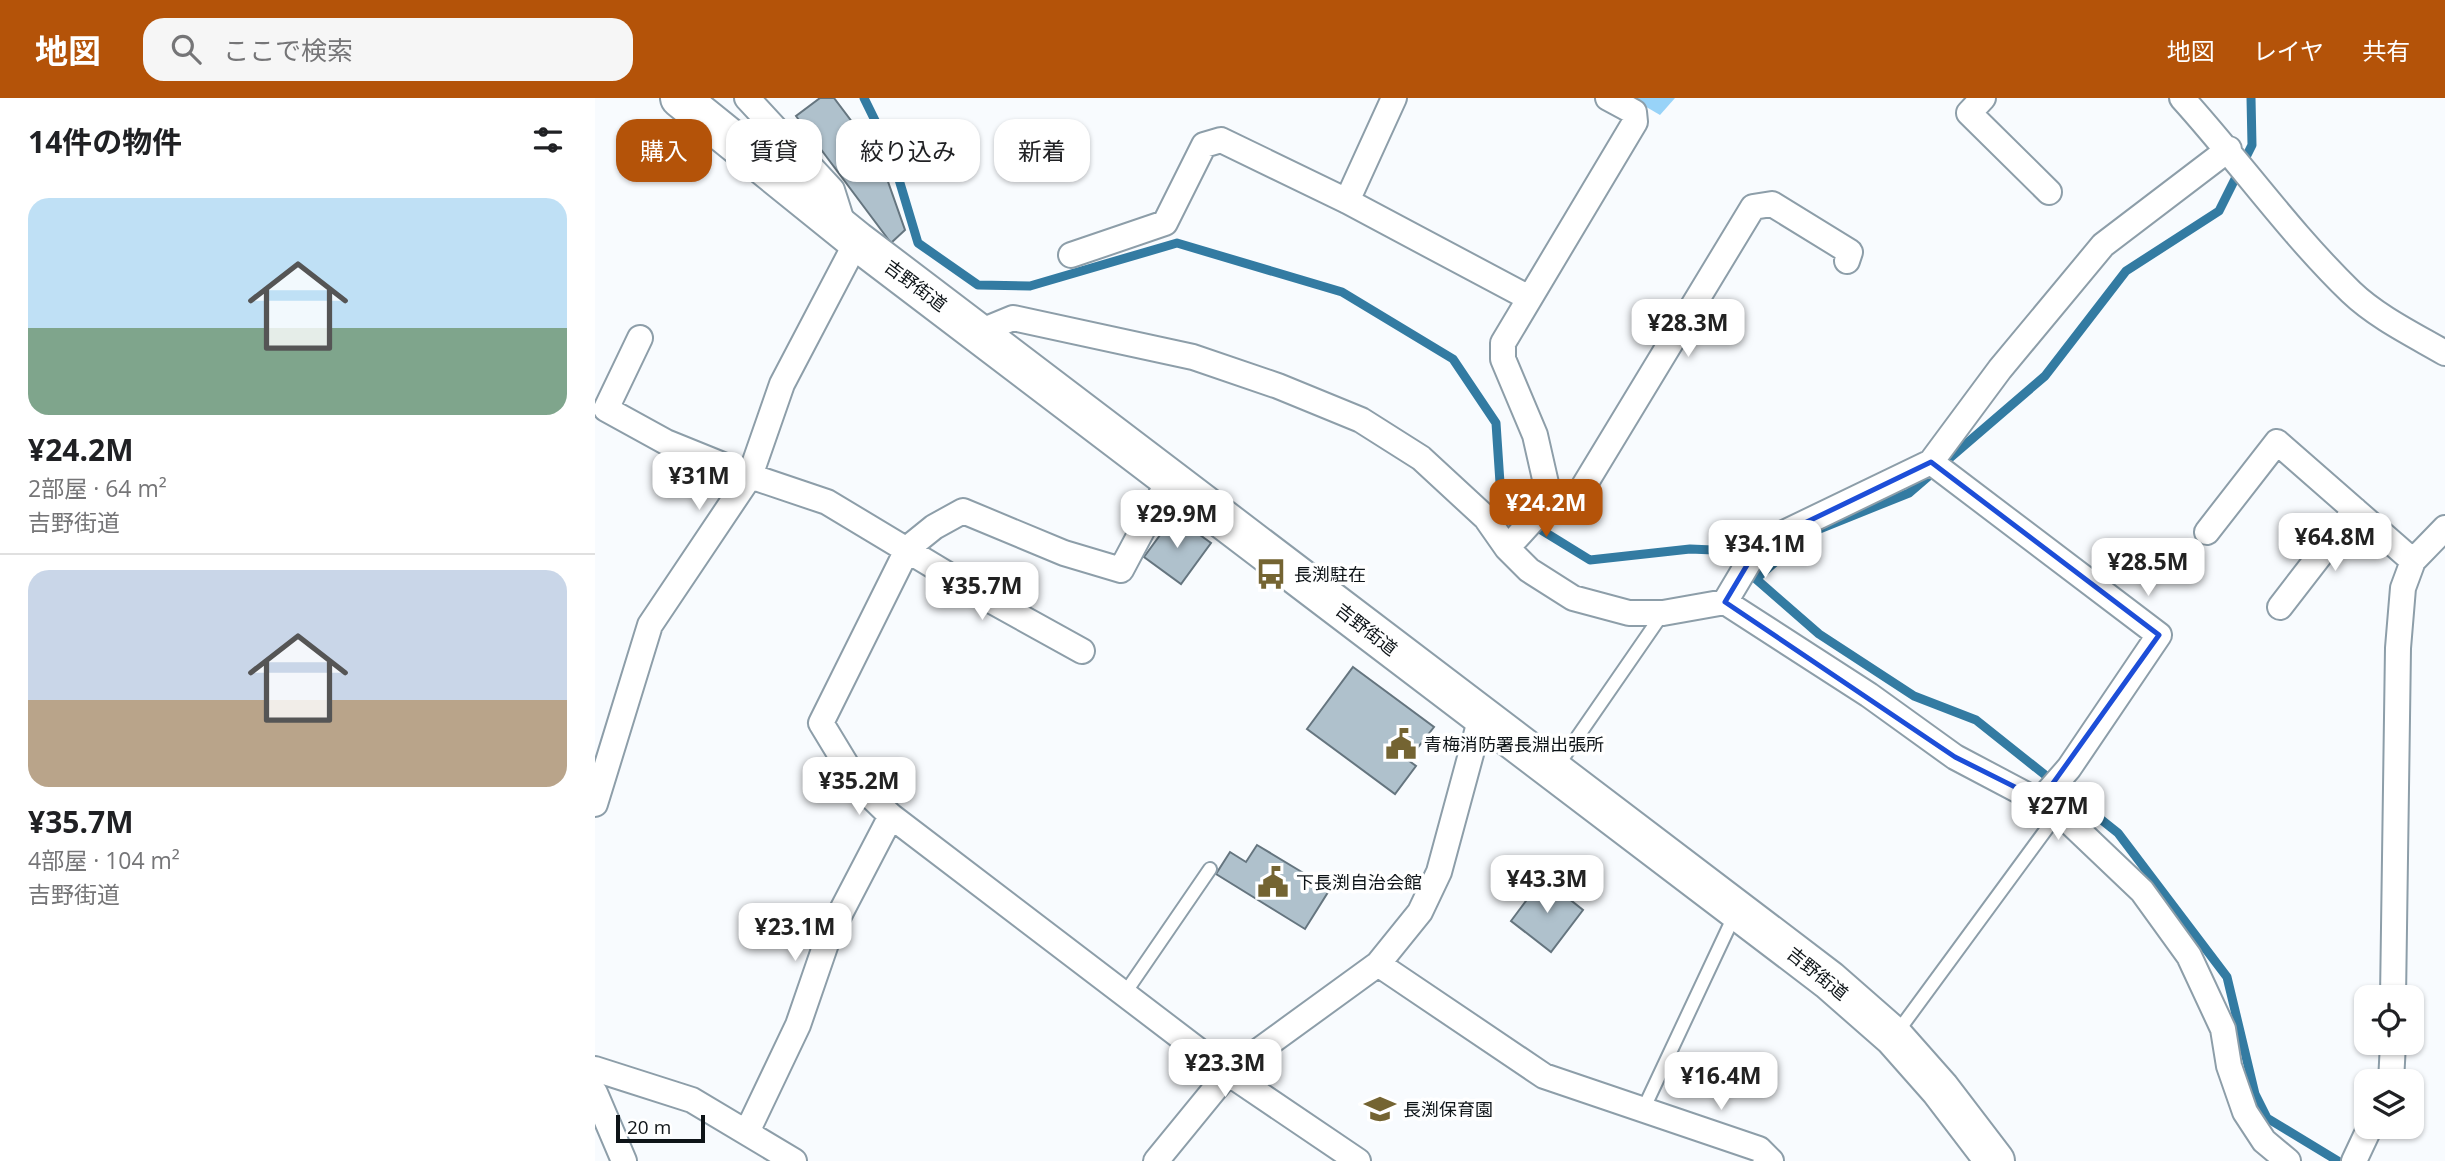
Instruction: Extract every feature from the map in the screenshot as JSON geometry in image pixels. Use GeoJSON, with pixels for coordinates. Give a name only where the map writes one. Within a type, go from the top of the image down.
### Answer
{"type":"FeatureCollection","features":[{"type":"Feature","properties":{"kind":"highway","name":"吉野街道"},"geometry":{"type":"LineString","coordinates":[[680,98],[851,236],[1829,980],[1894,1037],[1940,1089],[1994,1161]]}},
{"type":"Feature","properties":{"kind":"street"},"geometry":{"type":"LineString","coordinates":[[595,804],[650,625],[750,476],[782,384],[851,236],[832,190],[747,98]]}},
{"type":"Feature","properties":{"kind":"street"},"geometry":{"type":"LineString","coordinates":[[1347,201],[1394,98]]}},
{"type":"Feature","properties":{"kind":"street"},"geometry":{"type":"LineString","coordinates":[[1546,505],[1535,435],[1503,359],[1503,343],[1635,122],[1634,112],[1608,98]]}},
{"type":"Feature","properties":{"kind":"street"},"geometry":{"type":"LineString","coordinates":[[1983,98],[1969,113],[2049,192]]}},
{"type":"Feature","properties":{"kind":"street"},"geometry":{"type":"LineString","coordinates":[[2182,98],[2229,149],[2253,186],[2352,294],[2445,354]]}},
{"type":"Feature","properties":{"kind":"street"},"geometry":{"type":"LineString","coordinates":[[1071,256],[1165,223],[1204,145],[1221,140],[1347,201],[1529,298]]}},
{"type":"Feature","properties":{"kind":"street"},"geometry":{"type":"LineString","coordinates":[[979,332],[1013,318],[1193,357],[1361,420],[1420,458],[1511,543],[1529,570],[1573,598],[1629,613],[1664,613],[1730,594],[1759,545],[1784,530],[1932,463],[2000,369],[2103,245],[2229,149]]}},
{"type":"Feature","properties":{"kind":"street"},"geometry":{"type":"LineString","coordinates":[[1511,543],[1546,505],[1579,494],[1753,207],[1772,204],[1850,252],[1847,261]]}},
{"type":"Feature","properties":{"kind":"street"},"geometry":{"type":"LineString","coordinates":[[641,338],[600,407],[666,442],[750,476],[827,502],[908,548],[990,600],[1082,650]]}},
{"type":"Feature","properties":{"kind":"street"},"geometry":{"type":"LineString","coordinates":[[2207,532],[2277,442],[2413,561]]}},
{"type":"Feature","properties":{"kind":"street"},"geometry":{"type":"LineString","coordinates":[[1932,463],[2159,635],[2048,803]]}},
{"type":"Feature","properties":{"kind":"street"},"geometry":{"type":"LineString","coordinates":[[1170,478],[1121,570],[1064,553],[963,511],[934,527],[908,548],[821,723],[858,784],[891,816],[1228,1073],[1358,1161]]}},
{"type":"Feature","properties":{"kind":"street"},"geometry":{"type":"LineString","coordinates":[[2280,607],[2355,510]]}},
{"type":"Feature","properties":{"kind":"street"},"geometry":{"type":"LineString","coordinates":[[2393,985],[2398,648],[2403,588],[2413,561],[2445,528]]}},
{"type":"Feature","properties":{"kind":"street"},"geometry":{"type":"LineString","coordinates":[[1730,594],[1955,757],[2048,803],[2142,891],[2189,956],[2223,1028],[2229,1066],[2245,1112],[2265,1141],[2288,1161]]}},
{"type":"Feature","properties":{"kind":"street"},"geometry":{"type":"LineString","coordinates":[[1156,1161],[1228,1073],[1378,964],[1420,912],[1439,872],[1481,717]]}},
{"type":"Feature","properties":{"kind":"street"},"geometry":{"type":"LineString","coordinates":[[747,1132],[797,1025],[829,935],[891,816]]}},
{"type":"Feature","properties":{"kind":"street"},"geometry":{"type":"LineString","coordinates":[[1378,964],[1544,1076],[1759,1149],[1771,1161]]}},
{"type":"Feature","properties":{"kind":"street"},"geometry":{"type":"LineString","coordinates":[[595,1069],[692,1100],[794,1161]]}},
{"type":"Feature","properties":{"kind":"street"},"geometry":{"type":"LineString","coordinates":[[595,1093],[621,1158]]}},
{"type":"Feature","properties":{"kind":"street"},"geometry":{"type":"LineString","coordinates":[[2357,1156],[2365,1139]]}},
{"type":"Feature","properties":{"kind":"lane"},"geometry":{"type":"LineString","coordinates":[[1554,770],[1664,613]]}},
{"type":"Feature","properties":{"kind":"lane"},"geometry":{"type":"LineString","coordinates":[[1894,1037],[2048,803]]}},
{"type":"Feature","properties":{"kind":"lane"},"geometry":{"type":"LineString","coordinates":[[1125,993],[1210,869]]}},
{"type":"Feature","properties":{"kind":"lane"},"geometry":{"type":"LineString","coordinates":[[1643,1110],[1737,909]]}},
{"type":"Feature","properties":{"kind":"highlighted area"},"geometry":{"type":"Polygon","coordinates":[[[1931,462],[2159,635],[2041,800],[1955,757],[1725,602],[1759,545],[1931,462]]]}},
{"type":"Feature","properties":{"kind":"shaded area"},"geometry":{"type":"Polygon","coordinates":[[[1631,98],[1675,98],[1660,115],[1631,98]]]}},
{"type":"Feature","properties":{"kind":"building"},"geometry":{"type":"Polygon","coordinates":[[[820,98],[834,98],[850,119],[836,119],[836,169],[822,151],[822,119],[798,119],[796,116],[820,98]]]}},
{"type":"Feature","properties":{"kind":"building"},"geometry":{"type":"Polygon","coordinates":[[[845,182],[888,182],[905,230],[891,243],[845,182]]]}},
{"type":"Feature","properties":{"kind":"building"},"geometry":{"type":"Polygon","coordinates":[[[1174,516],[1211,543],[1181,584],[1144,557],[1174,516]]]}},
{"type":"Feature","properties":{"kind":"building"},"geometry":{"type":"Polygon","coordinates":[[[1353,667],[1434,727],[1408,760],[1416,766],[1395,794],[1307,729],[1353,667]]]}},
{"type":"Feature","properties":{"kind":"building","name":"下長渕自治会館"},"geometry":{"type":"Polygon","coordinates":[[[1257,845],[1330,889],[1305,929],[1216,874],[1230,852],[1246,862],[1257,845]]]}},
{"type":"Feature","properties":{"kind":"building"},"geometry":{"type":"Polygon","coordinates":[[[1543,878],[1583,910],[1551,952],[1511,921],[1543,878]]]}},
{"type":"Feature","properties":{"kind":"waterway"},"geometry":{"type":"LineString","coordinates":[[864,98],[891,153],[918,243],[978,285],[1030,286],[1177,243],[1342,292],[1453,359],[1496,423],[1500,483],[1512,512],[1590,560],[1690,549],[1737,551],[1756,579],[1819,634],[1914,696],[1976,720],[2118,833],[2227,977],[2255,1094],[2267,1118],[2338,1161]]}},
{"type":"Feature","properties":{"kind":"waterway"},"geometry":{"type":"LineString","coordinates":[[1756,579],[1807,534],[1909,493],[2045,376],[2126,271],[2219,211],[2252,145],[2251,98]]}},
{"type":"Feature","properties":{"kind":"place","name":"長渕駐在"},"geometry":{"type":"Point","coordinates":[1271,574]}},
{"type":"Feature","properties":{"kind":"place","name":"青梅消防署長淵出張所"},"geometry":{"type":"Point","coordinates":[1401,744]}},
{"type":"Feature","properties":{"kind":"place","name":"下長渕自治会館"},"geometry":{"type":"Point","coordinates":[1273,882]}},
{"type":"Feature","properties":{"kind":"place","name":"長渕保育園"},"geometry":{"type":"Point","coordinates":[1380,1109]}}]}
